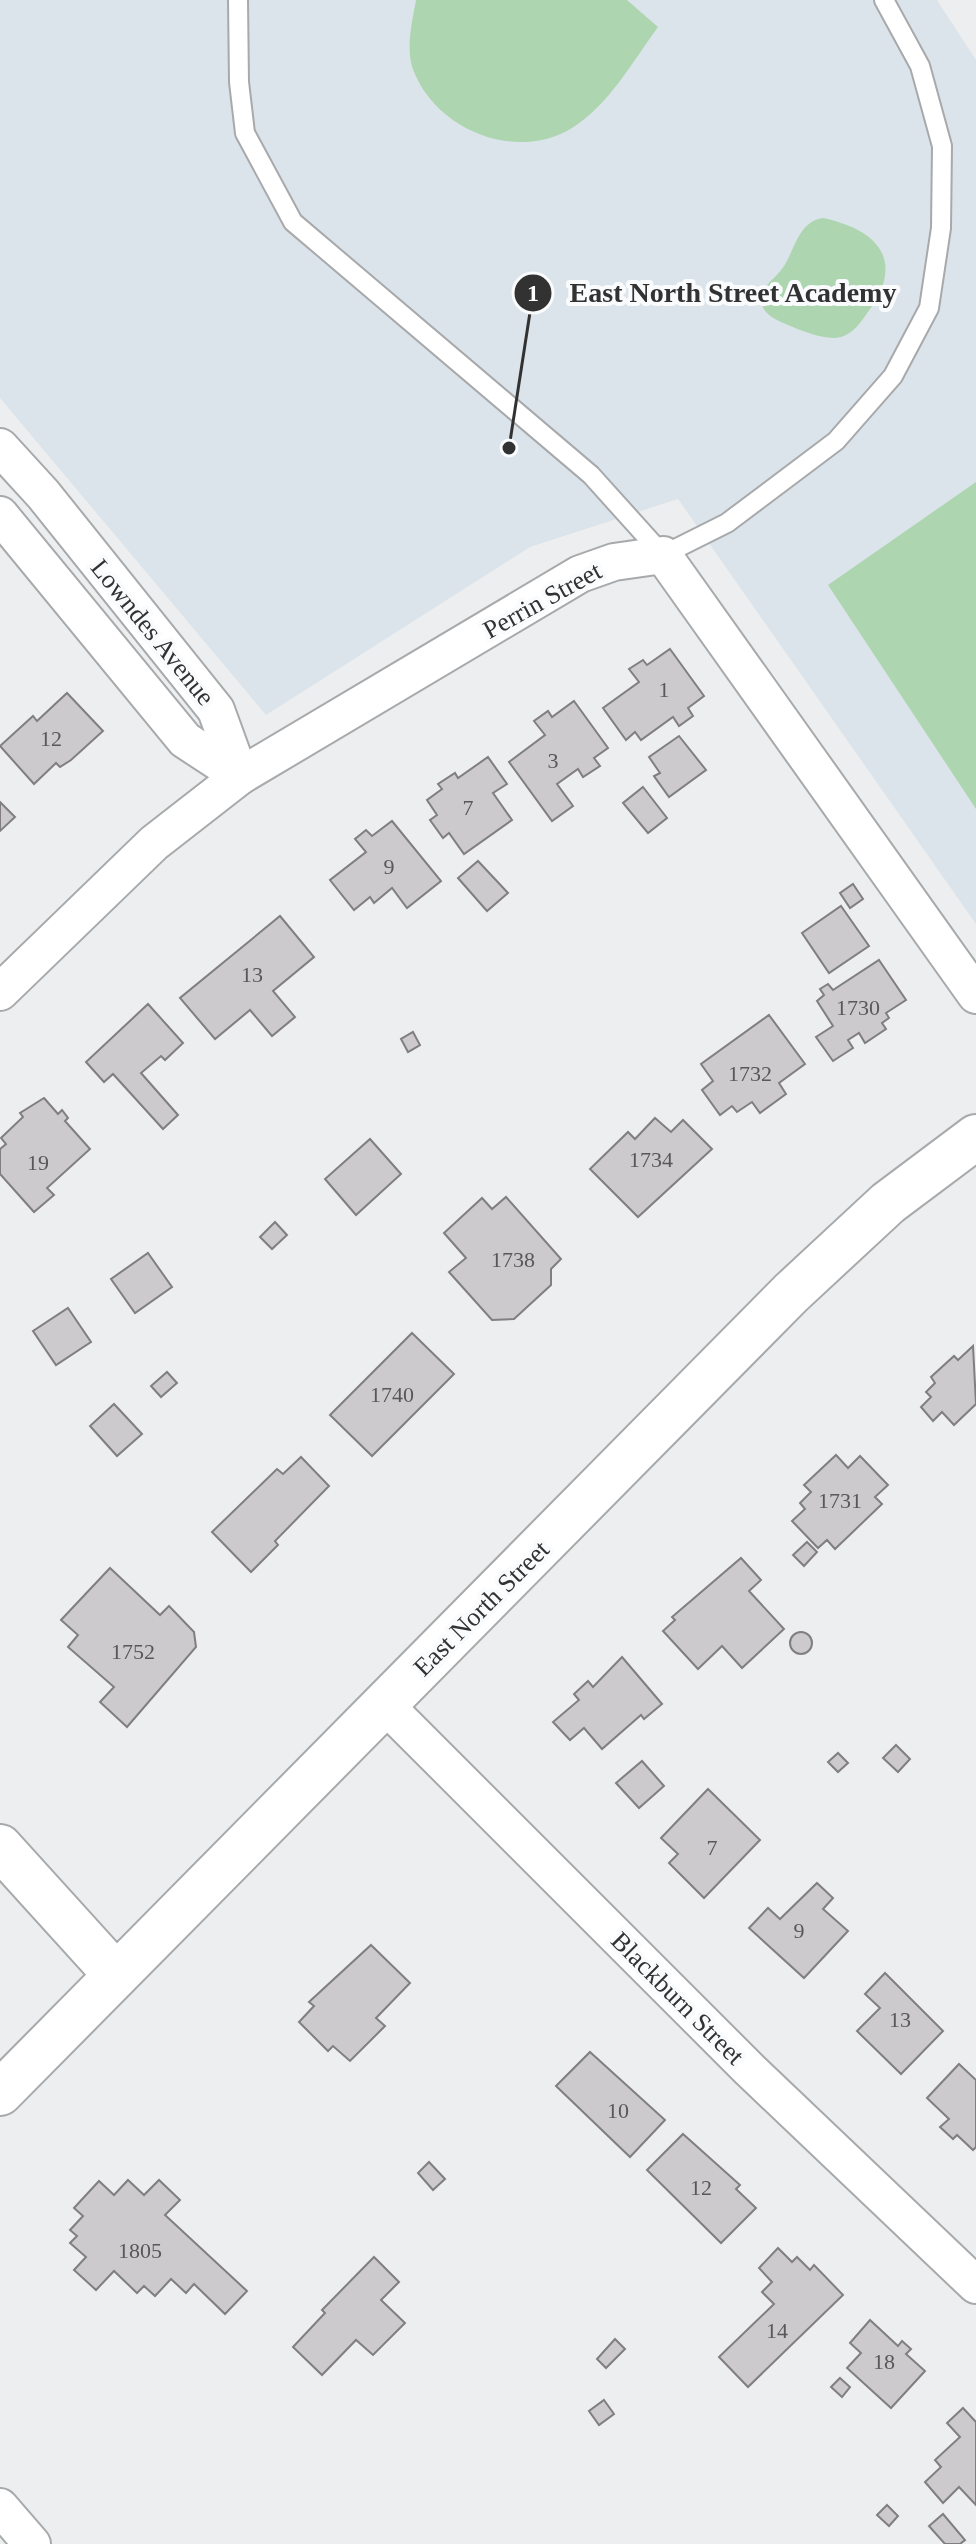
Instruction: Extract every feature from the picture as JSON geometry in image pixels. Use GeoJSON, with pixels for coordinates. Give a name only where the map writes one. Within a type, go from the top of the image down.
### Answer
{"type":"FeatureCollection","features":[{"type":"Feature","properties":{"kind":"main road","name":"East North Street"},"geometry":{"type":"LineString","coordinates":[[0,2093],[791,1293],[888,1203],[976,1137]]}},
{"type":"Feature","properties":{"kind":"main road"},"geometry":{"type":"LineString","coordinates":[[0,1847],[116,1975]]}},
{"type":"Feature","properties":{"kind":"street","name":"Lowndes Avenue"},"geometry":{"type":"LineString","coordinates":[[0,447],[43,494],[216,710],[240,776]]}},
{"type":"Feature","properties":{"kind":"street","name":"Lowndes Avenue"},"geometry":{"type":"LineString","coordinates":[[0,515],[185,740],[240,776]]}},
{"type":"Feature","properties":{"kind":"street","name":"Perrin Street"},"geometry":{"type":"LineString","coordinates":[[0,992],[154,843],[240,776],[580,574],[614,562],[663,555]]}},
{"type":"Feature","properties":{"kind":"street"},"geometry":{"type":"LineString","coordinates":[[663,555],[976,995]]}},
{"type":"Feature","properties":{"kind":"street","name":"Blackburn Street"},"geometry":{"type":"LineString","coordinates":[[385,1705],[750,2070],[973,2274]]}},
{"type":"Feature","properties":{"kind":"street"},"geometry":{"type":"LineString","coordinates":[[0,2507],[32,2544]]}},
{"type":"Feature","properties":{"kind":"lane"},"geometry":{"type":"LineString","coordinates":[[238,0],[239,82],[245,133],[293,222],[591,475],[663,555],[727,523],[836,441],[893,376],[929,308],[941,228],[942,146],[920,66],[884,0]]}},
{"type":"Feature","properties":{"kind":"shaded area"},"geometry":{"type":"Polygon","coordinates":[[[0,0],[937,0],[976,60],[976,924],[678,499],[530,547],[266,715],[0,398],[0,0]]]}},
{"type":"Feature","properties":{"kind":"green space"},"geometry":{"type":"Polygon","coordinates":[[[416,0],[627,0],[658,27],[620,82],[598,107],[572,128],[550,138],[527,142],[504,141],[460,125],[425,93],[414,72],[410,55],[416,0]]]}},
{"type":"Feature","properties":{"kind":"green space"},"geometry":{"type":"Polygon","coordinates":[[[823,218],[843,223],[872,240],[881,251],[885,263],[885,278],[868,312],[853,330],[835,338],[814,335],[777,320],[766,311],[760,296],[784,266],[803,230],[808,224],[823,218]]]}},
{"type":"Feature","properties":{"kind":"green space"},"geometry":{"type":"Polygon","coordinates":[[[976,482],[976,809],[828,585],[976,482]]]}},
{"type":"Feature","properties":{"kind":"building"},"geometry":{"type":"Polygon","coordinates":[[[670,649],[704,696],[688,708],[693,716],[679,726],[673,717],[641,740],[635,732],[626,740],[603,708],[639,682],[629,669],[643,660],[647,665],[670,649]]]}},
{"type":"Feature","properties":{"kind":"building"},"geometry":{"type":"Polygon","coordinates":[[[67,693],[103,731],[71,760],[60,767],[56,763],[34,784],[0,746],[33,716],[37,721],[67,693]]]}},
{"type":"Feature","properties":{"kind":"building"},"geometry":{"type":"Polygon","coordinates":[[[574,701],[608,748],[594,758],[600,766],[583,777],[578,769],[557,784],[573,806],[552,821],[509,762],[545,735],[534,721],[548,711],[552,717],[574,701]]]}},
{"type":"Feature","properties":{"kind":"building"},"geometry":{"type":"Polygon","coordinates":[[[679,736],[706,770],[669,797],[654,776],[660,773],[649,757],[679,736]]]}},
{"type":"Feature","properties":{"kind":"building"},"geometry":{"type":"Polygon","coordinates":[[[488,757],[507,784],[493,793],[512,820],[464,854],[449,833],[443,838],[430,820],[437,815],[427,800],[442,789],[438,784],[455,773],[458,778],[488,757]]]}},
{"type":"Feature","properties":{"kind":"building"},"geometry":{"type":"Polygon","coordinates":[[[643,787],[667,818],[648,833],[623,803],[643,787]]]}},
{"type":"Feature","properties":{"kind":"building"},"geometry":{"type":"Polygon","coordinates":[[[0,802],[15,817],[0,831],[0,802]]]}},
{"type":"Feature","properties":{"kind":"building"},"geometry":{"type":"Polygon","coordinates":[[[392,821],[441,881],[407,908],[392,888],[374,903],[370,897],[354,910],[330,880],[366,852],[355,839],[366,830],[372,836],[392,821]]]}},
{"type":"Feature","properties":{"kind":"building"},"geometry":{"type":"Polygon","coordinates":[[[478,861],[508,893],[487,911],[458,878],[478,861]]]}},
{"type":"Feature","properties":{"kind":"building"},"geometry":{"type":"Polygon","coordinates":[[[853,884],[863,899],[850,908],[840,893],[853,884]]]}},
{"type":"Feature","properties":{"kind":"building"},"geometry":{"type":"Polygon","coordinates":[[[841,906],[869,946],[829,973],[802,933],[841,906]]]}},
{"type":"Feature","properties":{"kind":"building"},"geometry":{"type":"Polygon","coordinates":[[[280,916],[314,957],[273,991],[295,1017],[272,1036],[250,1010],[215,1039],[180,998],[280,916]]]}},
{"type":"Feature","properties":{"kind":"building"},"geometry":{"type":"Polygon","coordinates":[[[879,960],[906,1000],[886,1013],[889,1018],[882,1023],[886,1029],[865,1043],[859,1033],[848,1040],[853,1048],[833,1061],[816,1037],[833,1026],[817,1001],[824,995],[820,989],[828,984],[833,990],[879,960]]]}},
{"type":"Feature","properties":{"kind":"building"},"geometry":{"type":"Polygon","coordinates":[[[148,1004],[183,1043],[165,1060],[161,1056],[141,1073],[178,1115],[163,1129],[113,1074],[104,1082],[86,1062],[148,1004]]]}},
{"type":"Feature","properties":{"kind":"building"},"geometry":{"type":"Polygon","coordinates":[[[769,1015],[805,1064],[779,1083],[786,1094],[760,1113],[752,1102],[737,1112],[732,1106],[720,1115],[702,1090],[713,1081],[701,1064],[769,1015]]]}},
{"type":"Feature","properties":{"kind":"building"},"geometry":{"type":"Polygon","coordinates":[[[413,1032],[420,1045],[408,1052],[401,1039],[413,1032]]]}},
{"type":"Feature","properties":{"kind":"building"},"geometry":{"type":"Polygon","coordinates":[[[44,1098],[58,1114],[62,1110],[68,1118],[65,1121],[90,1149],[47,1188],[54,1195],[34,1212],[0,1174],[0,1149],[6,1144],[1,1138],[23,1117],[20,1113],[44,1098]]]}},
{"type":"Feature","properties":{"kind":"building"},"geometry":{"type":"Polygon","coordinates":[[[655,1118],[671,1132],[683,1120],[712,1149],[638,1217],[590,1169],[628,1132],[635,1139],[655,1118]]]}},
{"type":"Feature","properties":{"kind":"building"},"geometry":{"type":"Polygon","coordinates":[[[370,1139],[401,1174],[356,1215],[325,1179],[370,1139]]]}},
{"type":"Feature","properties":{"kind":"building"},"geometry":{"type":"Polygon","coordinates":[[[506,1197],[561,1259],[551,1269],[551,1285],[514,1319],[492,1320],[449,1272],[466,1258],[444,1233],[482,1198],[492,1209],[506,1197]]]}},
{"type":"Feature","properties":{"kind":"building"},"geometry":{"type":"Polygon","coordinates":[[[275,1222],[287,1235],[272,1249],[260,1237],[275,1222]]]}},
{"type":"Feature","properties":{"kind":"building"},"geometry":{"type":"Polygon","coordinates":[[[148,1253],[172,1287],[135,1313],[111,1279],[148,1253]]]}},
{"type":"Feature","properties":{"kind":"building"},"geometry":{"type":"Polygon","coordinates":[[[68,1308],[91,1342],[56,1365],[33,1331],[68,1308]]]}},
{"type":"Feature","properties":{"kind":"building"},"geometry":{"type":"Polygon","coordinates":[[[412,1333],[454,1374],[372,1456],[330,1415],[412,1333]]]}},
{"type":"Feature","properties":{"kind":"building"},"geometry":{"type":"Polygon","coordinates":[[[973,1346],[976,1404],[954,1425],[942,1412],[933,1421],[921,1407],[931,1397],[926,1392],[935,1383],[931,1377],[954,1356],[958,1360],[973,1346]]]}},
{"type":"Feature","properties":{"kind":"building"},"geometry":{"type":"Polygon","coordinates":[[[167,1372],[177,1383],[161,1397],[151,1386],[167,1372]]]}},
{"type":"Feature","properties":{"kind":"building"},"geometry":{"type":"Polygon","coordinates":[[[114,1404],[142,1434],[117,1456],[90,1426],[114,1404]]]}},
{"type":"Feature","properties":{"kind":"building"},"geometry":{"type":"Polygon","coordinates":[[[836,1455],[848,1468],[860,1456],[888,1485],[875,1497],[882,1504],[835,1549],[827,1540],[818,1548],[792,1521],[805,1509],[800,1503],[811,1492],[804,1485],[836,1455]]]}},
{"type":"Feature","properties":{"kind":"building"},"geometry":{"type":"Polygon","coordinates":[[[301,1457],[329,1486],[275,1541],[278,1545],[251,1572],[212,1532],[277,1469],[283,1474],[301,1457]]]}},
{"type":"Feature","properties":{"kind":"building"},"geometry":{"type":"Polygon","coordinates":[[[807,1542],[817,1552],[804,1566],[793,1555],[807,1542]]]}},
{"type":"Feature","properties":{"kind":"building"},"geometry":{"type":"Polygon","coordinates":[[[741,1558],[761,1580],[749,1591],[784,1629],[742,1668],[722,1646],[698,1669],[663,1631],[675,1620],[672,1617],[741,1558]]]}},
{"type":"Feature","properties":{"kind":"building"},"geometry":{"type":"Polygon","coordinates":[[[110,1568],[160,1615],[169,1606],[194,1632],[196,1647],[127,1727],[100,1702],[114,1687],[68,1647],[78,1635],[61,1620],[110,1568]]]}},
{"type":"Feature","properties":{"kind":"building"},"geometry":{"type":"Polygon","coordinates":[[[801,1632],[809,1635],[812,1643],[809,1651],[801,1654],[793,1651],[790,1643],[793,1635],[801,1632]]]}},
{"type":"Feature","properties":{"kind":"building"},"geometry":{"type":"Polygon","coordinates":[[[622,1657],[662,1704],[644,1719],[641,1715],[602,1749],[584,1728],[570,1740],[553,1722],[579,1700],[574,1694],[588,1681],[593,1687],[622,1657]]]}},
{"type":"Feature","properties":{"kind":"building"},"geometry":{"type":"Polygon","coordinates":[[[896,1745],[910,1759],[898,1772],[883,1758],[896,1745]]]}},
{"type":"Feature","properties":{"kind":"building"},"geometry":{"type":"Polygon","coordinates":[[[838,1753],[848,1763],[838,1772],[828,1762],[838,1753]]]}},
{"type":"Feature","properties":{"kind":"building"},"geometry":{"type":"Polygon","coordinates":[[[642,1761],[664,1786],[639,1808],[616,1783],[642,1761]]]}},
{"type":"Feature","properties":{"kind":"building"},"geometry":{"type":"Polygon","coordinates":[[[708,1789],[760,1840],[704,1898],[669,1863],[678,1854],[661,1838],[708,1789]]]}},
{"type":"Feature","properties":{"kind":"building"},"geometry":{"type":"Polygon","coordinates":[[[817,1883],[833,1898],[823,1909],[848,1931],[804,1978],[749,1928],[768,1908],[780,1919],[817,1883]]]}},
{"type":"Feature","properties":{"kind":"building"},"geometry":{"type":"Polygon","coordinates":[[[371,1945],[410,1983],[376,2018],[385,2026],[350,2061],[333,2046],[328,2051],[299,2022],[314,2006],[309,2002],[371,1945]]]}},
{"type":"Feature","properties":{"kind":"building"},"geometry":{"type":"Polygon","coordinates":[[[885,1973],[943,2031],[901,2074],[857,2031],[880,2008],[865,1994],[885,1973]]]}},
{"type":"Feature","properties":{"kind":"building"},"geometry":{"type":"Polygon","coordinates":[[[590,2052],[665,2120],[630,2157],[556,2086],[590,2052]]]}},
{"type":"Feature","properties":{"kind":"building"},"geometry":{"type":"Polygon","coordinates":[[[959,2064],[976,2080],[976,2147],[973,2150],[957,2135],[953,2139],[940,2127],[949,2119],[927,2098],[959,2064]]]}},
{"type":"Feature","properties":{"kind":"building"},"geometry":{"type":"Polygon","coordinates":[[[683,2134],[740,2185],[736,2189],[756,2208],[721,2243],[647,2170],[683,2134]]]}},
{"type":"Feature","properties":{"kind":"building"},"geometry":{"type":"Polygon","coordinates":[[[429,2162],[445,2179],[433,2190],[418,2173],[429,2162]]]}},
{"type":"Feature","properties":{"kind":"building"},"geometry":{"type":"Polygon","coordinates":[[[128,2180],[144,2195],[159,2180],[180,2200],[165,2215],[247,2291],[225,2314],[194,2284],[186,2293],[171,2279],[155,2296],[144,2286],[137,2293],[114,2271],[96,2290],[74,2270],[86,2257],[70,2243],[77,2236],[70,2230],[83,2216],[74,2208],[99,2181],[114,2195],[128,2180]]]}},
{"type":"Feature","properties":{"kind":"building"},"geometry":{"type":"Polygon","coordinates":[[[778,2248],[792,2262],[797,2257],[810,2270],[814,2265],[843,2295],[748,2387],[719,2357],[774,2304],[762,2292],[772,2282],[759,2268],[778,2248]]]}},
{"type":"Feature","properties":{"kind":"building"},"geometry":{"type":"Polygon","coordinates":[[[374,2257],[399,2282],[381,2300],[405,2323],[373,2355],[356,2340],[322,2375],[293,2347],[325,2313],[322,2310],[374,2257]]]}},
{"type":"Feature","properties":{"kind":"building"},"geometry":{"type":"Polygon","coordinates":[[[870,2320],[898,2346],[902,2341],[911,2349],[906,2354],[925,2371],[891,2408],[847,2368],[861,2353],[850,2343],[870,2320]]]}},
{"type":"Feature","properties":{"kind":"building"},"geometry":{"type":"Polygon","coordinates":[[[615,2339],[625,2349],[606,2368],[597,2359],[615,2339]]]}},
{"type":"Feature","properties":{"kind":"building"},"geometry":{"type":"Polygon","coordinates":[[[840,2378],[850,2387],[842,2397],[831,2387],[840,2378]]]}},
{"type":"Feature","properties":{"kind":"building"},"geometry":{"type":"Polygon","coordinates":[[[604,2400],[614,2414],[599,2425],[589,2411],[604,2400]]]}},
{"type":"Feature","properties":{"kind":"building"},"geometry":{"type":"Polygon","coordinates":[[[963,2408],[976,2422],[976,2505],[959,2487],[943,2503],[925,2482],[941,2467],[935,2460],[960,2437],[947,2423],[963,2408]]]}},
{"type":"Feature","properties":{"kind":"building"},"geometry":{"type":"Polygon","coordinates":[[[887,2505],[898,2516],[889,2526],[877,2515],[887,2505]]]}},
{"type":"Feature","properties":{"kind":"building"},"geometry":{"type":"Polygon","coordinates":[[[943,2514],[965,2540],[960,2544],[945,2544],[929,2526],[943,2514]]]}},
{"type":"Feature","properties":{"kind":"place","name":"East North Street Academy"},"geometry":{"type":"Point","coordinates":[509,448]}}]}
